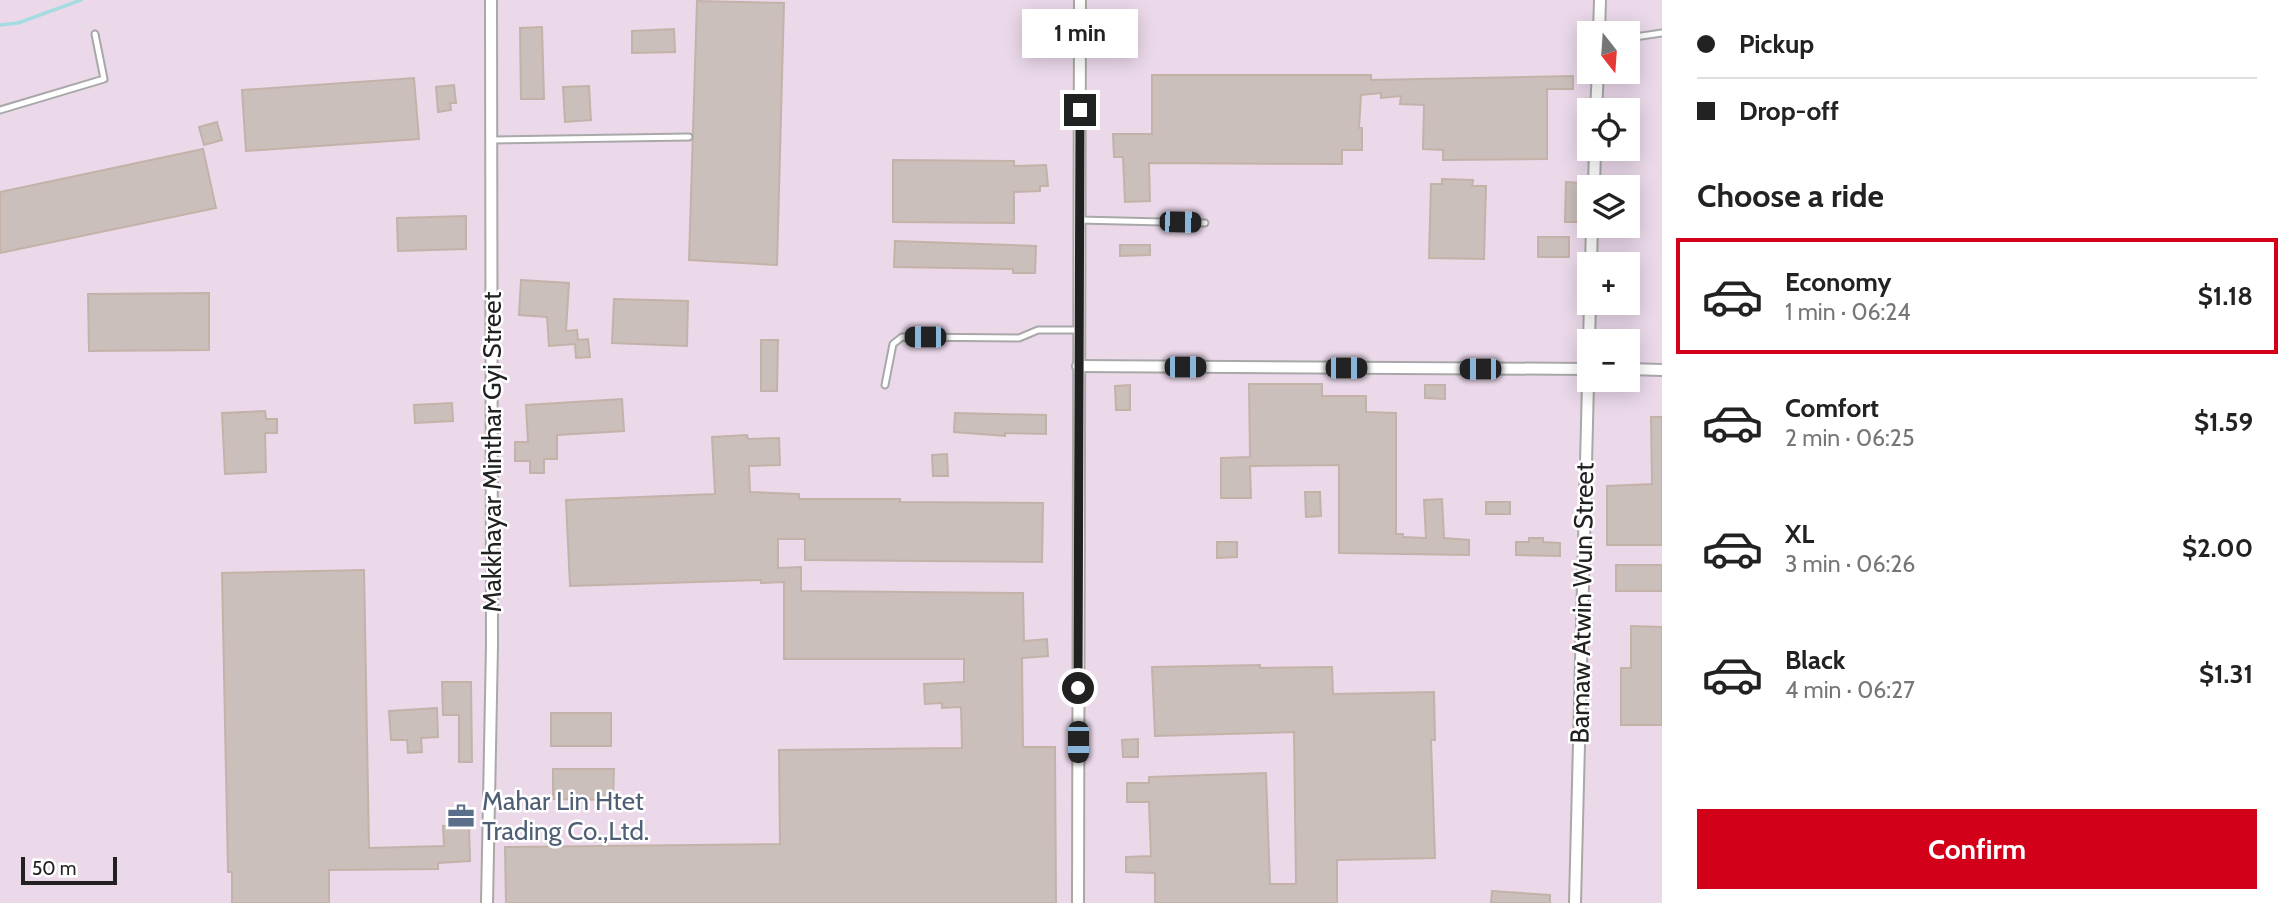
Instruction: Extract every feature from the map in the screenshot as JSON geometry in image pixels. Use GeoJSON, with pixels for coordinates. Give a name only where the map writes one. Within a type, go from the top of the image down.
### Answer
{"type":"FeatureCollection","features":[{"type":"Feature","properties":{"kind":"street","name":"Makkhayar Minthar Gyi Street"},"geometry":{"type":"LineString","coordinates":[[487,903],[492,645],[491,0]]}},
{"type":"Feature","properties":{"kind":"street"},"geometry":{"type":"LineString","coordinates":[[1079,903],[1080,0]]}},
{"type":"Feature","properties":{"kind":"street"},"geometry":{"type":"LineString","coordinates":[[1599,21],[1600,0]]}},
{"type":"Feature","properties":{"kind":"street"},"geometry":{"type":"LineString","coordinates":[[1078,366],[1577,369]]}},
{"type":"Feature","properties":{"kind":"street"},"geometry":{"type":"LineString","coordinates":[[1640,369],[1662,370]]}},
{"type":"Feature","properties":{"kind":"street","name":"Bamaw Atwin Wun Street"},"geometry":{"type":"LineString","coordinates":[[1576,903],[1587,392]]}},
{"type":"Feature","properties":{"kind":"lane"},"geometry":{"type":"LineString","coordinates":[[1640,36],[1662,33]]}},
{"type":"Feature","properties":{"kind":"lane"},"geometry":{"type":"LineString","coordinates":[[0,110],[104,79],[95,34]]}},
{"type":"Feature","properties":{"kind":"lane"},"geometry":{"type":"LineString","coordinates":[[491,140],[690,137]]}},
{"type":"Feature","properties":{"kind":"lane"},"geometry":{"type":"LineString","coordinates":[[1079,220],[1205,223]]}},
{"type":"Feature","properties":{"kind":"lane"},"geometry":{"type":"LineString","coordinates":[[885,385],[893,344],[902,337],[1019,338],[1038,330],[1078,330]]}},
{"type":"Feature","properties":{"kind":"shaded area"},"geometry":{"type":"Polygon","coordinates":[[[0,0],[1662,0],[1662,903],[0,903],[0,0]]]}},
{"type":"Feature","properties":{"kind":"building"},"geometry":{"type":"Polygon","coordinates":[[[697,1],[784,3],[777,265],[689,260],[697,1]]]}},
{"type":"Feature","properties":{"kind":"building"},"geometry":{"type":"Polygon","coordinates":[[[542,27],[544,99],[521,99],[520,28],[542,27]]]}},
{"type":"Feature","properties":{"kind":"building"},"geometry":{"type":"Polygon","coordinates":[[[674,29],[675,52],[632,53],[632,31],[674,29]]]}},
{"type":"Feature","properties":{"kind":"building"},"geometry":{"type":"Polygon","coordinates":[[[1152,75],[1371,75],[1371,80],[1573,76],[1573,89],[1547,89],[1547,159],[1443,160],[1443,150],[1423,149],[1424,105],[1400,104],[1401,96],[1381,98],[1381,93],[1361,95],[1359,128],[1362,128],[1362,150],[1342,150],[1342,164],[1149,163],[1150,201],[1125,202],[1123,157],[1114,157],[1113,134],[1152,134],[1152,75]]]}},
{"type":"Feature","properties":{"kind":"building"},"geometry":{"type":"Polygon","coordinates":[[[414,78],[419,139],[246,151],[242,90],[414,78]]]}},
{"type":"Feature","properties":{"kind":"building"},"geometry":{"type":"Polygon","coordinates":[[[454,85],[456,103],[450,103],[451,110],[438,112],[436,87],[454,85]]]}},
{"type":"Feature","properties":{"kind":"building"},"geometry":{"type":"Polygon","coordinates":[[[589,86],[591,120],[565,122],[563,87],[589,86]]]}},
{"type":"Feature","properties":{"kind":"building"},"geometry":{"type":"Polygon","coordinates":[[[217,122],[222,140],[204,145],[199,127],[217,122]]]}},
{"type":"Feature","properties":{"kind":"building"},"geometry":{"type":"Polygon","coordinates":[[[203,149],[216,208],[0,253],[0,192],[203,149]]]}},
{"type":"Feature","properties":{"kind":"building"},"geometry":{"type":"Polygon","coordinates":[[[893,160],[1014,161],[1014,166],[1046,165],[1048,186],[1040,186],[1040,191],[1014,192],[1014,223],[893,222],[893,160]]]}},
{"type":"Feature","properties":{"kind":"building"},"geometry":{"type":"Polygon","coordinates":[[[1442,179],[1473,180],[1472,186],[1486,186],[1484,259],[1429,258],[1431,184],[1442,184],[1442,179]]]}},
{"type":"Feature","properties":{"kind":"building"},"geometry":{"type":"Polygon","coordinates":[[[1566,182],[1577,183],[1577,222],[1565,222],[1566,182]]]}},
{"type":"Feature","properties":{"kind":"building"},"geometry":{"type":"Polygon","coordinates":[[[466,216],[466,249],[398,251],[397,218],[466,216]]]}},
{"type":"Feature","properties":{"kind":"building"},"geometry":{"type":"Polygon","coordinates":[[[1538,237],[1569,237],[1569,257],[1538,257],[1538,237]]]}},
{"type":"Feature","properties":{"kind":"building"},"geometry":{"type":"Polygon","coordinates":[[[895,241],[1036,246],[1035,273],[1013,273],[1013,269],[894,267],[895,241]]]}},
{"type":"Feature","properties":{"kind":"building"},"geometry":{"type":"Polygon","coordinates":[[[1120,245],[1150,245],[1150,255],[1120,256],[1120,245]]]}},
{"type":"Feature","properties":{"kind":"building"},"geometry":{"type":"Polygon","coordinates":[[[521,280],[569,283],[566,331],[577,330],[578,340],[588,339],[590,357],[576,358],[575,344],[549,346],[547,317],[519,315],[521,280]]]}},
{"type":"Feature","properties":{"kind":"building"},"geometry":{"type":"Polygon","coordinates":[[[209,293],[209,350],[89,351],[88,294],[209,293]]]}},
{"type":"Feature","properties":{"kind":"building"},"geometry":{"type":"Polygon","coordinates":[[[614,299],[688,301],[687,346],[612,343],[614,299]]]}},
{"type":"Feature","properties":{"kind":"building"},"geometry":{"type":"Polygon","coordinates":[[[761,340],[778,340],[777,391],[761,391],[761,340]]]}},
{"type":"Feature","properties":{"kind":"building"},"geometry":{"type":"Polygon","coordinates":[[[1249,384],[1322,384],[1322,396],[1366,396],[1366,412],[1396,413],[1396,534],[1426,538],[1424,500],[1442,499],[1444,538],[1469,540],[1469,555],[1339,553],[1339,465],[1250,466],[1251,498],[1221,498],[1221,458],[1250,457],[1249,384]]]}},
{"type":"Feature","properties":{"kind":"building"},"geometry":{"type":"Polygon","coordinates":[[[1130,385],[1130,410],[1116,410],[1115,386],[1130,385]]]}},
{"type":"Feature","properties":{"kind":"building"},"geometry":{"type":"Polygon","coordinates":[[[1425,385],[1445,385],[1445,399],[1425,398],[1425,385]]]}},
{"type":"Feature","properties":{"kind":"building"},"geometry":{"type":"Polygon","coordinates":[[[622,399],[624,431],[557,435],[557,459],[544,459],[544,473],[530,473],[530,461],[515,461],[515,442],[528,442],[526,405],[622,399]]]}},
{"type":"Feature","properties":{"kind":"building"},"geometry":{"type":"Polygon","coordinates":[[[452,403],[453,421],[415,423],[414,405],[452,403]]]}},
{"type":"Feature","properties":{"kind":"building"},"geometry":{"type":"Polygon","coordinates":[[[265,411],[266,419],[277,419],[277,433],[265,433],[266,472],[225,474],[222,413],[265,411]]]}},
{"type":"Feature","properties":{"kind":"building"},"geometry":{"type":"Polygon","coordinates":[[[955,413],[1046,415],[1046,434],[1005,433],[1005,436],[954,432],[955,413]]]}},
{"type":"Feature","properties":{"kind":"building"},"geometry":{"type":"Polygon","coordinates":[[[1651,417],[1662,417],[1662,545],[1607,545],[1607,486],[1652,484],[1651,417]]]}},
{"type":"Feature","properties":{"kind":"building"},"geometry":{"type":"Polygon","coordinates":[[[747,435],[748,439],[779,438],[780,465],[749,466],[750,492],[799,494],[799,499],[1043,503],[1042,562],[805,560],[805,539],[778,539],[778,568],[801,567],[801,591],[1023,593],[1024,641],[1047,639],[1048,656],[1022,658],[1023,747],[1055,747],[1056,903],[506,903],[505,847],[780,844],[779,750],[962,748],[961,707],[942,708],[942,703],[925,704],[924,684],[964,682],[964,659],[784,659],[784,582],[761,583],[761,580],[570,586],[566,500],[715,494],[712,437],[747,435]]]}},
{"type":"Feature","properties":{"kind":"building"},"geometry":{"type":"Polygon","coordinates":[[[947,454],[948,476],[933,476],[932,455],[947,454]]]}},
{"type":"Feature","properties":{"kind":"building"},"geometry":{"type":"Polygon","coordinates":[[[1305,492],[1320,492],[1321,516],[1306,517],[1305,492]]]}},
{"type":"Feature","properties":{"kind":"building"},"geometry":{"type":"Polygon","coordinates":[[[1486,502],[1510,502],[1510,514],[1486,514],[1486,502]]]}},
{"type":"Feature","properties":{"kind":"building"},"geometry":{"type":"Polygon","coordinates":[[[1529,538],[1543,538],[1543,542],[1560,543],[1560,556],[1516,555],[1516,542],[1529,542],[1529,538]]]}},
{"type":"Feature","properties":{"kind":"building"},"geometry":{"type":"Polygon","coordinates":[[[1217,542],[1237,542],[1237,557],[1217,558],[1217,542]]]}},
{"type":"Feature","properties":{"kind":"building"},"geometry":{"type":"Polygon","coordinates":[[[1616,565],[1662,565],[1662,591],[1616,591],[1616,565]]]}},
{"type":"Feature","properties":{"kind":"building"},"geometry":{"type":"Polygon","coordinates":[[[364,570],[369,848],[444,846],[443,826],[469,825],[470,861],[438,863],[438,869],[329,870],[329,903],[232,903],[232,872],[228,872],[222,573],[364,570]]]}},
{"type":"Feature","properties":{"kind":"building"},"geometry":{"type":"Polygon","coordinates":[[[1631,626],[1662,627],[1662,725],[1621,725],[1621,668],[1631,668],[1631,626]]]}},
{"type":"Feature","properties":{"kind":"building"},"geometry":{"type":"Polygon","coordinates":[[[1260,665],[1260,668],[1332,667],[1333,694],[1434,692],[1435,740],[1431,740],[1435,858],[1337,860],[1337,903],[1155,903],[1155,873],[1126,872],[1126,857],[1151,856],[1149,802],[1127,802],[1127,783],[1149,783],[1149,777],[1266,773],[1270,884],[1296,884],[1294,732],[1155,736],[1152,667],[1260,665]]]}},
{"type":"Feature","properties":{"kind":"building"},"geometry":{"type":"Polygon","coordinates":[[[442,682],[471,682],[472,762],[459,762],[459,715],[443,715],[442,682]]]}},
{"type":"Feature","properties":{"kind":"building"},"geometry":{"type":"Polygon","coordinates":[[[437,708],[438,737],[421,738],[422,752],[408,753],[407,740],[391,740],[389,711],[437,708]]]}},
{"type":"Feature","properties":{"kind":"building"},"geometry":{"type":"Polygon","coordinates":[[[551,713],[611,713],[611,746],[551,746],[551,713]]]}},
{"type":"Feature","properties":{"kind":"building"},"geometry":{"type":"Polygon","coordinates":[[[1138,739],[1138,757],[1123,757],[1122,740],[1138,739]]]}},
{"type":"Feature","properties":{"kind":"building"},"geometry":{"type":"Polygon","coordinates":[[[553,769],[614,769],[613,800],[553,799],[553,769]]]}},
{"type":"Feature","properties":{"kind":"building"},"geometry":{"type":"Polygon","coordinates":[[[1492,891],[1550,895],[1550,903],[1491,903],[1492,891]]]}},
{"type":"Feature","properties":{"kind":"waterway"},"geometry":{"type":"LineString","coordinates":[[0,25],[18,23],[81,0]]}},
{"type":"Feature","properties":{"kind":"place","name":"Mahar Lin Htet Trading Co.,Ltd."},"geometry":{"type":"Point","coordinates":[461,816]}},
{"type":"Feature","properties":{"kind":"route"},"geometry":{"type":"LineString","coordinates":[[1078,688],[1080,110]]}}]}
